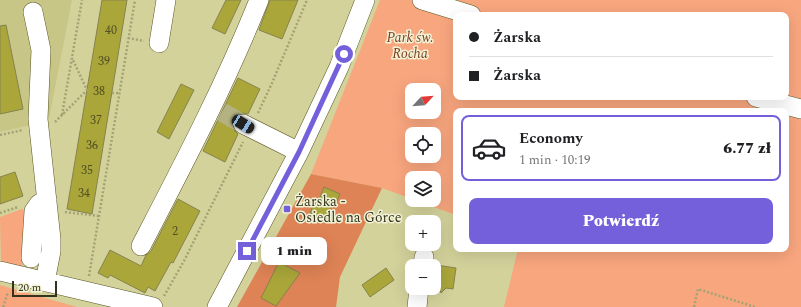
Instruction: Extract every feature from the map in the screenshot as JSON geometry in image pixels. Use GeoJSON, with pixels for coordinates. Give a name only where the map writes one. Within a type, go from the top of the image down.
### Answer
{"type":"FeatureCollection","features":[{"type":"Feature","properties":{"kind":"street"},"geometry":{"type":"LineString","coordinates":[[159,43],[166,0]]}},
{"type":"Feature","properties":{"kind":"street"},"geometry":{"type":"LineString","coordinates":[[141,246],[218,109],[240,48],[260,0]]}},
{"type":"Feature","properties":{"kind":"street"},"geometry":{"type":"LineString","coordinates":[[217,307],[299,152],[339,67],[365,0]]}},
{"type":"Feature","properties":{"kind":"street"},"geometry":{"type":"LineString","coordinates":[[422,0],[461,12]]}},
{"type":"Feature","properties":{"kind":"street"},"geometry":{"type":"LineString","coordinates":[[33,12],[41,50],[38,119],[33,133],[48,205],[51,250],[44,282]]}},
{"type":"Feature","properties":{"kind":"street"},"geometry":{"type":"LineString","coordinates":[[767,100],[801,109]]}},
{"type":"Feature","properties":{"kind":"street"},"geometry":{"type":"LineString","coordinates":[[247,126],[299,152]]}},
{"type":"Feature","properties":{"kind":"street"},"geometry":{"type":"LineString","coordinates":[[31,258],[34,211],[39,204],[48,205]]}},
{"type":"Feature","properties":{"kind":"street"},"geometry":{"type":"LineString","coordinates":[[0,271],[87,292],[158,302]]}},
{"type":"Feature","properties":{"kind":"street"},"geometry":{"type":"LineString","coordinates":[[417,307],[419,295]]}},
{"type":"Feature","properties":{"kind":"path"},"geometry":{"type":"LineString","coordinates":[[62,115],[82,0]]}},
{"type":"Feature","properties":{"kind":"path"},"geometry":{"type":"LineString","coordinates":[[87,292],[135,0]]}},
{"type":"Feature","properties":{"kind":"path"},"geometry":{"type":"LineString","coordinates":[[158,302],[184,261],[247,126],[272,83],[307,0]]}},
{"type":"Feature","properties":{"kind":"path"},"geometry":{"type":"LineString","coordinates":[[0,135],[33,133],[62,115],[87,90],[72,58]]}},
{"type":"Feature","properties":{"kind":"path"},"geometry":{"type":"LineString","coordinates":[[112,93],[119,93]]}},
{"type":"Feature","properties":{"kind":"path"},"geometry":{"type":"LineString","coordinates":[[48,205],[99,216]]}},
{"type":"Feature","properties":{"kind":"path"},"geometry":{"type":"LineString","coordinates":[[0,213],[21,206]]}},
{"type":"Feature","properties":{"kind":"path"},"geometry":{"type":"LineString","coordinates":[[694,307],[698,289],[755,307]]}},
{"type":"Feature","properties":{"kind":"path"},"geometry":{"type":"LineString","coordinates":[[3,307],[8,292]]}},
{"type":"Feature","properties":{"kind":"shaded area"},"geometry":{"type":"Polygon","coordinates":[[[0,0],[72,0],[49,119],[31,119],[31,125],[0,132],[0,0]]]}},
{"type":"Feature","properties":{"kind":"shaded area"},"geometry":{"type":"Polygon","coordinates":[[[311,174],[382,188],[340,277],[336,307],[237,307],[311,174]]]}},
{"type":"Feature","properties":{"kind":"green space","name":"Park św. Rocha"},"geometry":{"type":"Polygon","coordinates":[[[380,0],[801,0],[801,307],[504,307],[517,252],[789,252],[789,108],[453,108],[453,214],[434,207],[441,207],[441,171],[405,171],[405,196],[382,188],[311,174],[380,0]]]}},
{"type":"Feature","properties":{"kind":"green space"},"geometry":{"type":"Polygon","coordinates":[[[22,209],[26,212],[22,268],[1,264],[0,217],[22,209]]]}},
{"type":"Feature","properties":{"kind":"green space"},"geometry":{"type":"Polygon","coordinates":[[[0,285],[77,307],[0,307],[0,285]]]}},
{"type":"Feature","properties":{"kind":"building"},"geometry":{"type":"Polygon","coordinates":[[[102,0],[127,0],[92,214],[67,209],[102,0]]]}},
{"type":"Feature","properties":{"kind":"building"},"geometry":{"type":"Polygon","coordinates":[[[226,0],[241,0],[225,34],[212,28],[226,0]]]}},
{"type":"Feature","properties":{"kind":"building"},"geometry":{"type":"Polygon","coordinates":[[[270,0],[298,0],[282,39],[259,30],[270,0]]]}},
{"type":"Feature","properties":{"kind":"building"},"geometry":{"type":"Polygon","coordinates":[[[6,25],[23,109],[0,114],[0,26],[6,25]]]}},
{"type":"Feature","properties":{"kind":"building"},"geometry":{"type":"Polygon","coordinates":[[[238,78],[260,89],[248,114],[242,113],[233,119],[232,125],[238,134],[225,162],[203,151],[238,78]]]}},
{"type":"Feature","properties":{"kind":"building"},"geometry":{"type":"Polygon","coordinates":[[[181,84],[194,90],[169,139],[157,132],[181,84]]]}},
{"type":"Feature","properties":{"kind":"building"},"geometry":{"type":"Polygon","coordinates":[[[15,172],[23,196],[0,204],[0,177],[15,172]]]}},
{"type":"Feature","properties":{"kind":"building"},"geometry":{"type":"Polygon","coordinates":[[[324,187],[340,194],[334,207],[331,206],[325,220],[310,213],[314,203],[317,204],[324,187]]]}},
{"type":"Feature","properties":{"kind":"building"},"geometry":{"type":"Polygon","coordinates":[[[178,199],[200,211],[173,263],[171,262],[155,291],[148,287],[145,293],[110,275],[108,278],[98,273],[110,250],[141,266],[146,255],[151,251],[178,199]]]}},
{"type":"Feature","properties":{"kind":"building"},"geometry":{"type":"Polygon","coordinates":[[[279,262],[300,273],[276,306],[261,298],[279,262]]]}},
{"type":"Feature","properties":{"kind":"building"},"geometry":{"type":"Polygon","coordinates":[[[441,266],[456,268],[453,289],[446,288],[441,293],[441,266]]]}},
{"type":"Feature","properties":{"kind":"building"},"geometry":{"type":"Polygon","coordinates":[[[386,268],[394,280],[370,297],[362,285],[386,268]]]}},
{"type":"Feature","properties":{"kind":"tunnel"},"geometry":{"type":"LineString","coordinates":[[222,112],[243,124]]}},
{"type":"Feature","properties":{"kind":"place","name":"Żarska - Osiedle na Górce"},"geometry":{"type":"Point","coordinates":[287,209]}},
{"type":"Feature","properties":{"kind":"route"},"geometry":{"type":"LineString","coordinates":[[247,251],[299,152],[344,54]]}}]}
